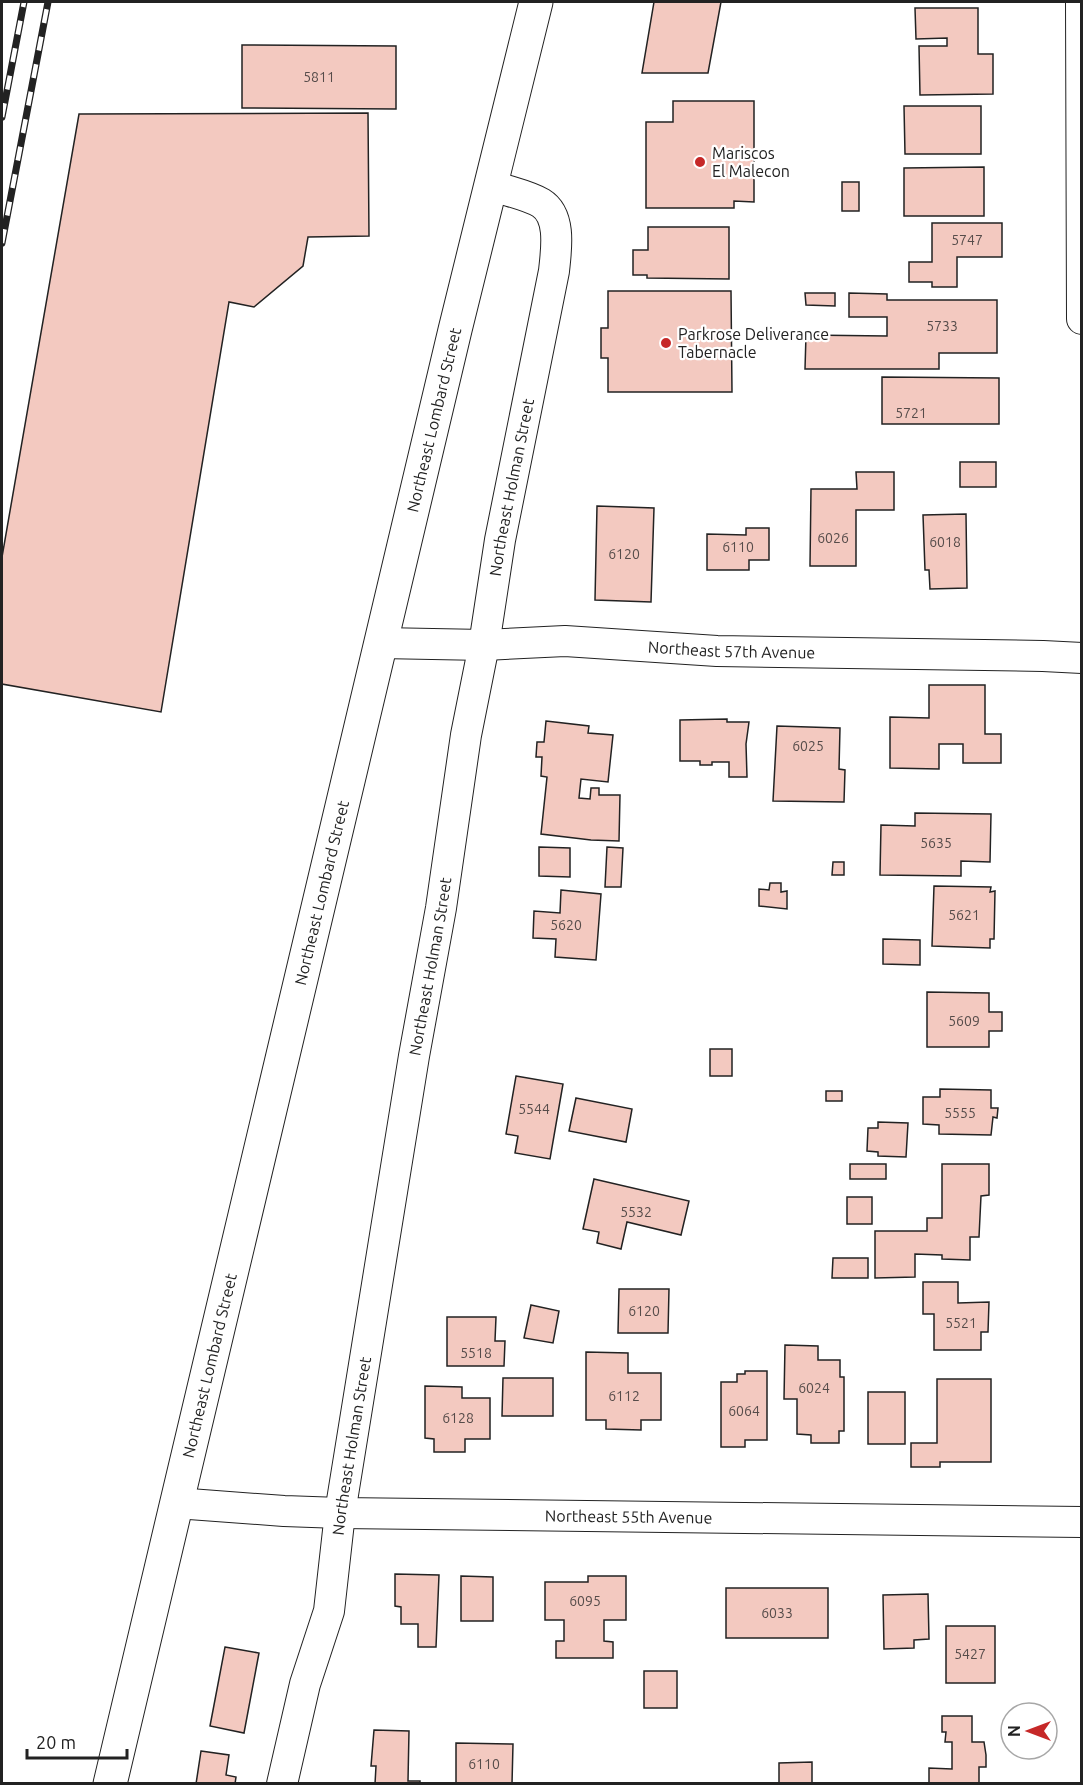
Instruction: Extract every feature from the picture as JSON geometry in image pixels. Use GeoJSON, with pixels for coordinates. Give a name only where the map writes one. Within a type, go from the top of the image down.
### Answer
{"type":"FeatureCollection","features":[{"type":"Feature","properties":{"kind":"main road","name":"Northeast Lombard Street"},"geometry":{"type":"LineString","coordinates":[[110,1784],[455,330],[536,2]]}},
{"type":"Feature","properties":{"kind":"street"},"geometry":{"type":"LineString","coordinates":[[1081,2],[1082,319]]}},
{"type":"Feature","properties":{"kind":"street","name":"Northeast Holman Street"},"geometry":{"type":"LineString","coordinates":[[282,1784],[304,1684],[329,1611],[340,1513],[414,1056],[441,908],[466,735],[484,645],[500,540],[554,271],[556,241],[553,218],[543,204],[491,185]]}},
{"type":"Feature","properties":{"kind":"street","name":"Northeast 57th Avenue"},"geometry":{"type":"LineString","coordinates":[[381,644],[484,645],[565,642],[717,651],[1082,658]]}},
{"type":"Feature","properties":{"kind":"street","name":"Northeast 55th Avenue"},"geometry":{"type":"LineString","coordinates":[[176,1503],[340,1513],[1082,1522]]}},
{"type":"Feature","properties":{"kind":"building"},"geometry":{"type":"Polygon","coordinates":[[[654,2],[721,2],[708,73],[642,73],[654,2]]]}},
{"type":"Feature","properties":{"kind":"building"},"geometry":{"type":"Polygon","coordinates":[[[915,8],[978,8],[978,54],[993,54],[993,94],[920,95],[919,46],[947,46],[947,38],[916,39],[915,8]]]}},
{"type":"Feature","properties":{"kind":"building"},"geometry":{"type":"Polygon","coordinates":[[[242,45],[396,46],[396,109],[242,108],[242,45]]]}},
{"type":"Feature","properties":{"kind":"building","name":"Mariscos El Malecon"},"geometry":{"type":"Polygon","coordinates":[[[673,101],[754,101],[754,202],[734,201],[734,208],[646,208],[646,122],[673,122],[673,101]]]}},
{"type":"Feature","properties":{"kind":"building"},"geometry":{"type":"Polygon","coordinates":[[[904,106],[981,106],[981,154],[905,154],[904,106]]]}},
{"type":"Feature","properties":{"kind":"building"},"geometry":{"type":"Polygon","coordinates":[[[368,113],[369,236],[308,237],[303,266],[254,307],[229,302],[161,712],[2,684],[2,557],[79,114],[368,113]]]}},
{"type":"Feature","properties":{"kind":"building"},"geometry":{"type":"Polygon","coordinates":[[[984,167],[984,216],[904,216],[904,168],[984,167]]]}},
{"type":"Feature","properties":{"kind":"building"},"geometry":{"type":"Polygon","coordinates":[[[842,182],[859,182],[859,211],[842,211],[842,182]]]}},
{"type":"Feature","properties":{"kind":"building"},"geometry":{"type":"Polygon","coordinates":[[[932,223],[1002,223],[1002,257],[957,257],[957,287],[932,287],[932,282],[909,282],[909,262],[932,262],[932,223]]]}},
{"type":"Feature","properties":{"kind":"building"},"geometry":{"type":"Polygon","coordinates":[[[648,227],[729,227],[729,279],[647,278],[647,275],[633,275],[633,250],[648,250],[648,227]]]}},
{"type":"Feature","properties":{"kind":"building","name":"Parkrose Deliverance Tabernacle"},"geometry":{"type":"Polygon","coordinates":[[[608,291],[731,291],[732,392],[608,392],[608,358],[601,358],[601,328],[608,328],[608,291]]]}},
{"type":"Feature","properties":{"kind":"building"},"geometry":{"type":"Polygon","coordinates":[[[805,293],[835,293],[835,306],[806,305],[805,293]]]}},
{"type":"Feature","properties":{"kind":"building"},"geometry":{"type":"Polygon","coordinates":[[[849,293],[887,294],[887,300],[997,300],[997,353],[939,353],[939,369],[805,369],[806,335],[887,336],[887,317],[849,317],[849,293]]]}},
{"type":"Feature","properties":{"kind":"building"},"geometry":{"type":"Polygon","coordinates":[[[882,377],[999,378],[999,424],[882,424],[882,377]]]}},
{"type":"Feature","properties":{"kind":"building"},"geometry":{"type":"Polygon","coordinates":[[[960,462],[996,462],[996,487],[960,487],[960,462]]]}},
{"type":"Feature","properties":{"kind":"building"},"geometry":{"type":"Polygon","coordinates":[[[856,472],[894,472],[894,510],[856,510],[856,566],[810,566],[811,489],[857,489],[856,472]]]}},
{"type":"Feature","properties":{"kind":"building"},"geometry":{"type":"Polygon","coordinates":[[[597,506],[654,508],[651,602],[595,600],[597,506]]]}},
{"type":"Feature","properties":{"kind":"building"},"geometry":{"type":"Polygon","coordinates":[[[966,514],[967,588],[930,589],[929,570],[925,570],[923,515],[966,514]]]}},
{"type":"Feature","properties":{"kind":"building"},"geometry":{"type":"Polygon","coordinates":[[[746,528],[769,528],[769,560],[749,560],[749,570],[707,570],[707,534],[746,535],[746,528]]]}},
{"type":"Feature","properties":{"kind":"building"},"geometry":{"type":"Polygon","coordinates":[[[929,685],[985,685],[985,734],[1001,734],[1001,763],[963,763],[963,744],[939,744],[939,769],[890,768],[890,717],[929,718],[929,685]]]}},
{"type":"Feature","properties":{"kind":"building"},"geometry":{"type":"Polygon","coordinates":[[[727,719],[727,722],[749,722],[746,744],[747,777],[729,777],[729,762],[700,765],[700,761],[680,761],[680,720],[727,719]]]}},
{"type":"Feature","properties":{"kind":"building"},"geometry":{"type":"Polygon","coordinates":[[[546,721],[589,726],[588,733],[613,735],[608,782],[581,779],[579,798],[590,799],[591,788],[599,788],[599,795],[620,795],[619,841],[541,834],[547,777],[541,776],[542,757],[536,757],[537,742],[544,742],[546,721]]]}},
{"type":"Feature","properties":{"kind":"building"},"geometry":{"type":"Polygon","coordinates":[[[777,726],[840,728],[839,769],[845,770],[844,802],[773,801],[777,726]]]}},
{"type":"Feature","properties":{"kind":"building"},"geometry":{"type":"Polygon","coordinates":[[[915,813],[991,814],[990,862],[961,861],[961,876],[880,875],[881,825],[915,826],[915,813]]]}},
{"type":"Feature","properties":{"kind":"building"},"geometry":{"type":"Polygon","coordinates":[[[539,847],[570,848],[570,877],[539,876],[539,847]]]}},
{"type":"Feature","properties":{"kind":"building"},"geometry":{"type":"Polygon","coordinates":[[[607,847],[623,848],[621,887],[605,887],[607,847]]]}},
{"type":"Feature","properties":{"kind":"building"},"geometry":{"type":"Polygon","coordinates":[[[833,862],[844,862],[844,875],[832,875],[833,862]]]}},
{"type":"Feature","properties":{"kind":"building"},"geometry":{"type":"Polygon","coordinates":[[[770,883],[781,883],[781,892],[787,891],[787,909],[759,906],[759,889],[769,890],[770,883]]]}},
{"type":"Feature","properties":{"kind":"building"},"geometry":{"type":"Polygon","coordinates":[[[934,886],[991,887],[990,892],[995,891],[994,939],[990,939],[990,948],[932,946],[934,886]]]}},
{"type":"Feature","properties":{"kind":"building"},"geometry":{"type":"Polygon","coordinates":[[[561,890],[601,894],[596,960],[555,957],[556,939],[533,938],[534,911],[560,913],[561,890]]]}},
{"type":"Feature","properties":{"kind":"building"},"geometry":{"type":"Polygon","coordinates":[[[883,939],[920,940],[920,965],[883,964],[883,939]]]}},
{"type":"Feature","properties":{"kind":"building"},"geometry":{"type":"Polygon","coordinates":[[[927,992],[989,993],[989,1012],[1002,1012],[1002,1031],[989,1031],[989,1047],[927,1047],[927,992]]]}},
{"type":"Feature","properties":{"kind":"building"},"geometry":{"type":"Polygon","coordinates":[[[710,1049],[732,1049],[732,1076],[710,1076],[710,1049]]]}},
{"type":"Feature","properties":{"kind":"building"},"geometry":{"type":"Polygon","coordinates":[[[516,1076],[563,1084],[550,1159],[515,1153],[518,1136],[506,1134],[516,1076]]]}},
{"type":"Feature","properties":{"kind":"building"},"geometry":{"type":"Polygon","coordinates":[[[940,1089],[991,1090],[991,1108],[998,1108],[997,1118],[993,1117],[991,1135],[939,1134],[939,1125],[923,1124],[923,1097],[940,1097],[940,1089]]]}},
{"type":"Feature","properties":{"kind":"building"},"geometry":{"type":"Polygon","coordinates":[[[826,1091],[842,1091],[842,1101],[826,1101],[826,1091]]]}},
{"type":"Feature","properties":{"kind":"building"},"geometry":{"type":"Polygon","coordinates":[[[576,1098],[632,1109],[626,1142],[569,1131],[576,1098]]]}},
{"type":"Feature","properties":{"kind":"building"},"geometry":{"type":"Polygon","coordinates":[[[878,1122],[908,1123],[906,1157],[878,1156],[878,1152],[867,1151],[868,1128],[878,1128],[878,1122]]]}},
{"type":"Feature","properties":{"kind":"building"},"geometry":{"type":"Polygon","coordinates":[[[850,1164],[886,1164],[886,1179],[850,1179],[850,1164]]]}},
{"type":"Feature","properties":{"kind":"building"},"geometry":{"type":"Polygon","coordinates":[[[942,1164],[989,1164],[989,1195],[981,1196],[979,1237],[970,1237],[970,1260],[942,1259],[942,1255],[915,1254],[915,1277],[875,1278],[875,1231],[927,1231],[927,1218],[942,1218],[942,1164]]]}},
{"type":"Feature","properties":{"kind":"building"},"geometry":{"type":"Polygon","coordinates":[[[594,1179],[689,1201],[681,1235],[627,1222],[621,1249],[597,1243],[599,1232],[583,1229],[594,1179]]]}},
{"type":"Feature","properties":{"kind":"building"},"geometry":{"type":"Polygon","coordinates":[[[847,1197],[872,1197],[872,1224],[847,1224],[847,1197]]]}},
{"type":"Feature","properties":{"kind":"building"},"geometry":{"type":"Polygon","coordinates":[[[833,1258],[868,1258],[868,1278],[832,1278],[833,1258]]]}},
{"type":"Feature","properties":{"kind":"building"},"geometry":{"type":"Polygon","coordinates":[[[923,1282],[958,1282],[958,1303],[989,1302],[988,1332],[981,1332],[981,1350],[934,1350],[934,1314],[923,1314],[923,1282]]]}},
{"type":"Feature","properties":{"kind":"building"},"geometry":{"type":"Polygon","coordinates":[[[619,1289],[669,1289],[668,1333],[618,1333],[619,1289]]]}},
{"type":"Feature","properties":{"kind":"building"},"geometry":{"type":"Polygon","coordinates":[[[531,1305],[559,1311],[553,1343],[524,1338],[531,1305]]]}},
{"type":"Feature","properties":{"kind":"building"},"geometry":{"type":"Polygon","coordinates":[[[447,1317],[496,1317],[495,1341],[505,1341],[504,1366],[447,1366],[447,1317]]]}},
{"type":"Feature","properties":{"kind":"building"},"geometry":{"type":"Polygon","coordinates":[[[785,1345],[818,1346],[818,1360],[840,1360],[840,1377],[844,1377],[844,1431],[839,1431],[839,1443],[811,1443],[811,1435],[797,1434],[797,1399],[784,1399],[785,1345]]]}},
{"type":"Feature","properties":{"kind":"building"},"geometry":{"type":"Polygon","coordinates":[[[586,1352],[628,1353],[628,1373],[661,1373],[661,1420],[641,1420],[641,1430],[606,1429],[606,1420],[586,1420],[586,1352]]]}},
{"type":"Feature","properties":{"kind":"building"},"geometry":{"type":"Polygon","coordinates":[[[745,1371],[767,1371],[767,1440],[745,1440],[745,1447],[721,1447],[721,1382],[737,1382],[737,1374],[745,1374],[745,1371]]]}},
{"type":"Feature","properties":{"kind":"building"},"geometry":{"type":"Polygon","coordinates":[[[503,1378],[553,1378],[553,1416],[502,1416],[503,1378]]]}},
{"type":"Feature","properties":{"kind":"building"},"geometry":{"type":"Polygon","coordinates":[[[937,1379],[991,1379],[991,1462],[940,1462],[940,1467],[911,1467],[911,1443],[937,1443],[937,1379]]]}},
{"type":"Feature","properties":{"kind":"building"},"geometry":{"type":"Polygon","coordinates":[[[425,1386],[462,1387],[462,1398],[490,1398],[490,1439],[465,1439],[465,1452],[434,1452],[434,1439],[425,1438],[425,1386]]]}},
{"type":"Feature","properties":{"kind":"building"},"geometry":{"type":"Polygon","coordinates":[[[868,1392],[905,1392],[905,1444],[868,1444],[868,1392]]]}},
{"type":"Feature","properties":{"kind":"building"},"geometry":{"type":"Polygon","coordinates":[[[395,1574],[439,1575],[436,1647],[418,1647],[418,1624],[401,1624],[401,1607],[395,1606],[395,1574]]]}},
{"type":"Feature","properties":{"kind":"building"},"geometry":{"type":"Polygon","coordinates":[[[461,1576],[493,1577],[493,1621],[461,1621],[461,1576]]]}},
{"type":"Feature","properties":{"kind":"building"},"geometry":{"type":"Polygon","coordinates":[[[588,1576],[626,1576],[626,1620],[604,1620],[604,1641],[613,1642],[613,1658],[556,1658],[556,1641],[564,1641],[564,1620],[545,1620],[545,1582],[588,1582],[588,1576]]]}},
{"type":"Feature","properties":{"kind":"building"},"geometry":{"type":"Polygon","coordinates":[[[726,1588],[828,1588],[828,1638],[726,1638],[726,1588]]]}},
{"type":"Feature","properties":{"kind":"building"},"geometry":{"type":"Polygon","coordinates":[[[928,1594],[929,1639],[914,1640],[914,1648],[884,1649],[883,1595],[928,1594]]]}},
{"type":"Feature","properties":{"kind":"building"},"geometry":{"type":"Polygon","coordinates":[[[946,1626],[995,1626],[995,1683],[946,1683],[946,1626]]]}},
{"type":"Feature","properties":{"kind":"building"},"geometry":{"type":"Polygon","coordinates":[[[225,1647],[259,1653],[244,1733],[210,1726],[225,1647]]]}},
{"type":"Feature","properties":{"kind":"building"},"geometry":{"type":"Polygon","coordinates":[[[644,1671],[677,1671],[677,1708],[644,1708],[644,1671]]]}},
{"type":"Feature","properties":{"kind":"building"},"geometry":{"type":"Polygon","coordinates":[[[942,1716],[972,1716],[972,1742],[984,1742],[986,1755],[986,1767],[979,1767],[979,1784],[929,1784],[929,1768],[952,1769],[952,1742],[945,1742],[946,1732],[942,1732],[942,1716]]]}},
{"type":"Feature","properties":{"kind":"building"},"geometry":{"type":"Polygon","coordinates":[[[374,1730],[409,1731],[408,1781],[420,1781],[420,1784],[375,1784],[376,1766],[371,1766],[374,1730]]]}},
{"type":"Feature","properties":{"kind":"building"},"geometry":{"type":"Polygon","coordinates":[[[456,1743],[513,1744],[512,1784],[456,1784],[456,1743]]]}},
{"type":"Feature","properties":{"kind":"building"},"geometry":{"type":"Polygon","coordinates":[[[201,1751],[229,1755],[226,1775],[236,1777],[235,1784],[196,1784],[201,1751]]]}},
{"type":"Feature","properties":{"kind":"building"},"geometry":{"type":"Polygon","coordinates":[[[812,1762],[812,1784],[779,1784],[779,1763],[812,1762]]]}},
{"type":"Feature","properties":{"kind":"railway"},"geometry":{"type":"LineString","coordinates":[[2,117],[24,2]]}},
{"type":"Feature","properties":{"kind":"railway"},"geometry":{"type":"LineString","coordinates":[[2,243],[48,2]]}},
{"type":"Feature","properties":{"kind":"place","name":"Mariscos El Malecon"},"geometry":{"type":"Point","coordinates":[700,162]}},
{"type":"Feature","properties":{"kind":"place","name":"Parkrose Deliverance Tabernacle"},"geometry":{"type":"Point","coordinates":[666,343]}}]}
